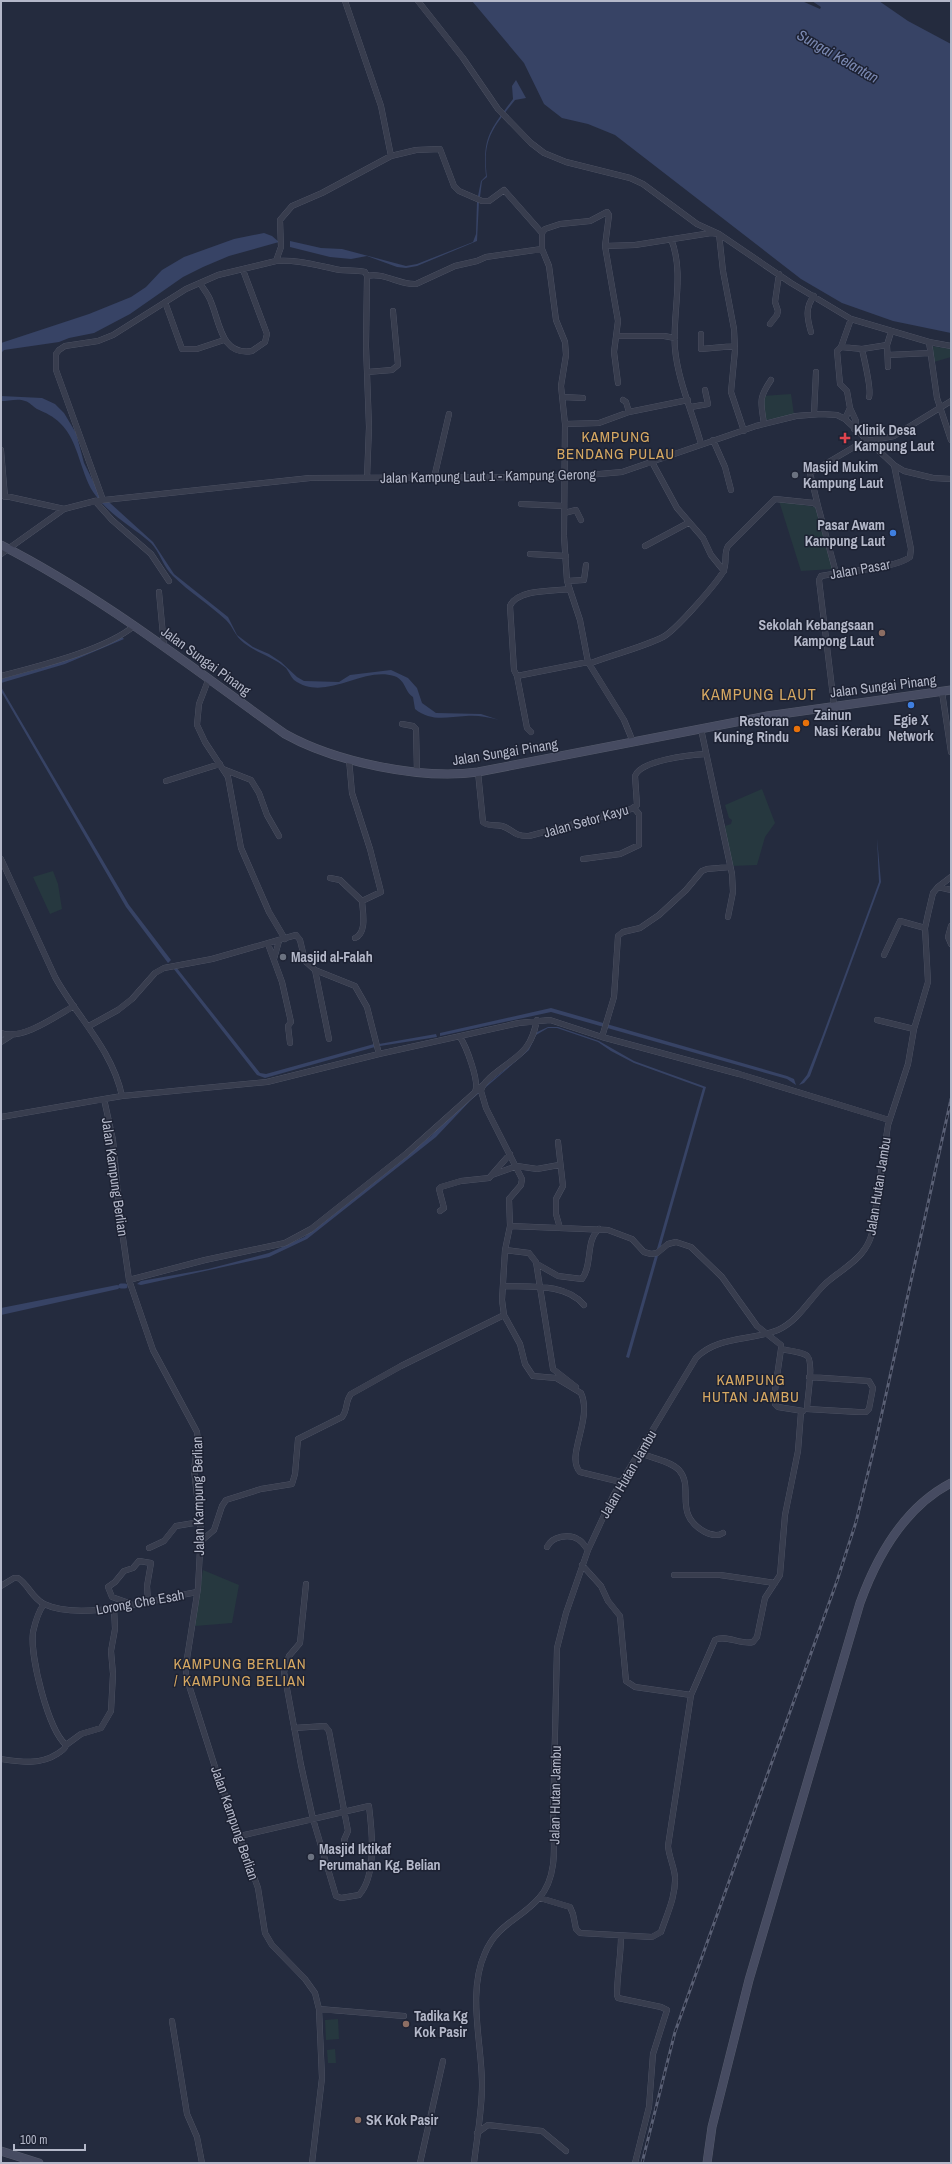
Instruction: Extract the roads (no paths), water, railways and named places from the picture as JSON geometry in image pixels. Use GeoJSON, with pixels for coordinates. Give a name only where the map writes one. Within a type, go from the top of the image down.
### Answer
{"type":"FeatureCollection","features":[{"type":"Feature","properties":{"kind":"street"},"geometry":{"type":"LineString","coordinates":[[345,1],[381,106],[391,156]]}},
{"type":"Feature","properties":{"kind":"street"},"geometry":{"type":"LineString","coordinates":[[418,1],[463,58],[498,109],[531,143],[544,153],[566,162],[630,178],[643,184],[697,224],[719,234],[851,319],[891,332],[951,346]]}},
{"type":"Feature","properties":{"kind":"street"},"geometry":{"type":"LineString","coordinates":[[276,261],[281,247],[280,220],[292,206],[322,193],[391,156],[416,150],[440,149],[454,186],[459,191],[482,201],[489,201],[504,190],[542,233],[542,248],[549,266],[556,320],[564,342],[566,355],[561,386],[565,424],[564,512],[568,581],[580,620],[588,662],[624,720],[633,742]]}},
{"type":"Feature","properties":{"kind":"street"},"geometry":{"type":"LineString","coordinates":[[542,233],[545,229],[560,224],[590,221],[607,212],[609,215],[605,246],[618,317],[614,352],[618,383]]}},
{"type":"Feature","properties":{"kind":"street"},"geometry":{"type":"LineString","coordinates":[[605,246],[635,244],[710,233],[719,234]]}},
{"type":"Feature","properties":{"kind":"street"},"geometry":{"type":"LineString","coordinates":[[719,234],[723,271],[734,329],[735,346],[731,392],[744,430]]}},
{"type":"Feature","properties":{"kind":"street"},"geometry":{"type":"LineString","coordinates":[[671,239],[676,253],[677,276],[675,338],[676,358],[702,444]]}},
{"type":"Feature","properties":{"kind":"street"},"geometry":{"type":"LineString","coordinates":[[367,276],[382,276],[409,284],[416,284],[455,266],[477,261],[486,257],[542,248]]}},
{"type":"Feature","properties":{"kind":"street"},"geometry":{"type":"LineString","coordinates":[[169,581],[151,554],[112,520],[99,501],[56,370],[56,354],[65,346],[98,341],[113,335],[166,302],[218,275],[276,261],[289,260],[349,271],[365,272],[367,276],[367,372],[369,428],[367,478]]}},
{"type":"Feature","properties":{"kind":"street"},"geometry":{"type":"LineString","coordinates":[[200,283],[211,300],[224,340],[232,348],[252,352],[267,339],[243,270]]}},
{"type":"Feature","properties":{"kind":"street"},"geometry":{"type":"LineString","coordinates":[[770,324],[777,316],[778,310],[775,302],[779,274]]}},
{"type":"Feature","properties":{"kind":"street"},"geometry":{"type":"LineString","coordinates":[[811,332],[807,316],[809,303],[814,296]]}},
{"type":"Feature","properties":{"kind":"street"},"geometry":{"type":"LineString","coordinates":[[166,302],[182,349],[197,349],[224,340]]}},
{"type":"Feature","properties":{"kind":"street"},"geometry":{"type":"LineString","coordinates":[[367,372],[392,370],[398,365],[392,311]]}},
{"type":"Feature","properties":{"kind":"street"},"geometry":{"type":"LineString","coordinates":[[851,319],[841,347],[837,351],[840,384],[847,391],[850,408],[856,421],[854,429]]}},
{"type":"Feature","properties":{"kind":"street"},"geometry":{"type":"LineString","coordinates":[[888,367],[887,345],[891,332]]}},
{"type":"Feature","properties":{"kind":"street"},"geometry":{"type":"LineString","coordinates":[[701,334],[701,349],[735,346]]}},
{"type":"Feature","properties":{"kind":"street"},"geometry":{"type":"LineString","coordinates":[[617,336],[664,336],[675,338]]}},
{"type":"Feature","properties":{"kind":"street"},"geometry":{"type":"LineString","coordinates":[[929,342],[939,408],[950,430],[951,440]]}},
{"type":"Feature","properties":{"kind":"street"},"geometry":{"type":"LineString","coordinates":[[841,347],[862,349],[887,345]]}},
{"type":"Feature","properties":{"kind":"street"},"geometry":{"type":"LineString","coordinates":[[862,349],[866,376],[871,388],[869,397]]}},
{"type":"Feature","properties":{"kind":"street"},"geometry":{"type":"LineString","coordinates":[[888,355],[930,353]]}},
{"type":"Feature","properties":{"kind":"street"},"geometry":{"type":"LineString","coordinates":[[814,414],[816,372]]}},
{"type":"Feature","properties":{"kind":"street"},"geometry":{"type":"LineString","coordinates":[[764,424],[761,399],[762,394],[771,380]]}},
{"type":"Feature","properties":{"kind":"street"},"geometry":{"type":"LineString","coordinates":[[691,407],[708,404],[706,390]]}},
{"type":"Feature","properties":{"kind":"street"},"geometry":{"type":"LineString","coordinates":[[563,397],[583,398]]}},
{"type":"Feature","properties":{"kind":"street"},"geometry":{"type":"LineString","coordinates":[[624,400],[629,412]]}},
{"type":"Feature","properties":{"kind":"street"},"geometry":{"type":"LineString","coordinates":[[565,424],[599,423],[629,412],[688,400]]}},
{"type":"Feature","properties":{"kind":"street"},"geometry":{"type":"LineString","coordinates":[[836,572],[810,473],[867,440],[894,436],[951,401]]}},
{"type":"Feature","properties":{"kind":"street"},"geometry":{"type":"LineString","coordinates":[[850,408],[845,419],[894,465],[904,471],[918,475],[951,479]]}},
{"type":"Feature","properties":{"kind":"street"},"geometry":{"type":"LineString","coordinates":[[434,478],[449,414]]}},
{"type":"Feature","properties":{"kind":"street","name":"Jalan Kampung Laut 1 - Kampung Gerong"},"geometry":{"type":"LineString","coordinates":[[1,554],[10,550],[26,535],[64,509],[99,501],[310,478],[565,476],[622,472],[764,424],[814,414],[829,414],[845,419]]}},
{"type":"Feature","properties":{"kind":"street"},"geometry":{"type":"LineString","coordinates":[[713,440],[725,467],[731,490]]}},
{"type":"Feature","properties":{"kind":"street"},"geometry":{"type":"LineString","coordinates":[[1,450],[3,496],[64,509]]}},
{"type":"Feature","properties":{"kind":"street"},"geometry":{"type":"LineString","coordinates":[[652,462],[677,508],[688,523],[703,538],[711,555],[724,571]]}},
{"type":"Feature","properties":{"kind":"street","name":"Jalan Pasar"},"geometry":{"type":"LineString","coordinates":[[834,706],[820,580],[821,576],[836,572],[889,564],[906,560],[910,557],[911,548],[894,465]]}},
{"type":"Feature","properties":{"kind":"street"},"geometry":{"type":"LineString","coordinates":[[517,676],[588,662],[591,663],[663,637],[675,628],[724,571],[728,546],[775,498],[814,504],[818,506]]}},
{"type":"Feature","properties":{"kind":"street"},"geometry":{"type":"LineString","coordinates":[[521,504],[564,506]]}},
{"type":"Feature","properties":{"kind":"street"},"geometry":{"type":"LineString","coordinates":[[564,512],[576,510],[581,520]]}},
{"type":"Feature","properties":{"kind":"street"},"geometry":{"type":"LineString","coordinates":[[645,546],[688,523]]}},
{"type":"Feature","properties":{"kind":"street","name":"Jalan Sungai Pinang"},"geometry":{"type":"LineString","coordinates":[[1,545],[134,626],[209,678],[284,734],[305,746],[349,759],[417,772],[440,774],[478,772],[700,729],[834,706],[951,690]]}},
{"type":"Feature","properties":{"kind":"street"},"geometry":{"type":"LineString","coordinates":[[530,554],[566,556]]}},
{"type":"Feature","properties":{"kind":"street"},"geometry":{"type":"LineString","coordinates":[[568,581],[584,580],[586,565]]}},
{"type":"Feature","properties":{"kind":"street"},"geometry":{"type":"LineString","coordinates":[[531,732],[527,728],[517,676],[514,670],[512,652],[512,602],[524,594],[570,589]]}},
{"type":"Feature","properties":{"kind":"street"},"geometry":{"type":"LineString","coordinates":[[159,592],[164,646]]}},
{"type":"Feature","properties":{"kind":"street"},"geometry":{"type":"LineString","coordinates":[[1,676],[48,664],[89,649],[126,632],[134,626]]}},
{"type":"Feature","properties":{"kind":"street"},"geometry":{"type":"LineString","coordinates":[[209,678],[199,704],[197,725],[205,742],[230,782],[241,848],[269,912],[285,939]]}},
{"type":"Feature","properties":{"kind":"street"},"geometry":{"type":"LineString","coordinates":[[942,692],[951,752]]}},
{"type":"Feature","properties":{"kind":"street"},"geometry":{"type":"LineString","coordinates":[[402,724],[413,726],[416,729],[417,772]]}},
{"type":"Feature","properties":{"kind":"street"},"geometry":{"type":"LineString","coordinates":[[700,729],[719,807],[730,867],[733,892],[728,917]]}},
{"type":"Feature","properties":{"kind":"street","name":"Jalan Setor Kayu"},"geometry":{"type":"LineString","coordinates":[[478,772],[483,822],[487,825],[502,826],[518,836],[539,835],[634,808],[637,802],[635,776],[639,770],[657,762],[706,754]]}},
{"type":"Feature","properties":{"kind":"street"},"geometry":{"type":"LineString","coordinates":[[349,759],[352,793],[370,849],[381,892],[362,902]]}},
{"type":"Feature","properties":{"kind":"street"},"geometry":{"type":"LineString","coordinates":[[166,781],[222,767],[251,780],[259,793],[267,815],[279,836]]}},
{"type":"Feature","properties":{"kind":"street"},"geometry":{"type":"LineString","coordinates":[[583,859],[620,854],[639,845],[639,814],[634,808]]}},
{"type":"Feature","properties":{"kind":"street"},"geometry":{"type":"LineString","coordinates":[[1,859],[13,882],[44,954],[63,991],[89,1026],[112,1065],[122,1096]]}},
{"type":"Feature","properties":{"kind":"street"},"geometry":{"type":"LineString","coordinates":[[602,1036],[614,997],[618,936],[623,932],[640,928],[659,915],[686,890],[702,871],[707,869],[730,867]]}},
{"type":"Feature","properties":{"kind":"street"},"geometry":{"type":"LineString","coordinates":[[938,886],[951,877]]}},
{"type":"Feature","properties":{"kind":"street"},"geometry":{"type":"LineString","coordinates":[[330,878],[340,880],[362,902],[363,931],[355,938]]}},
{"type":"Feature","properties":{"kind":"street"},"geometry":{"type":"LineString","coordinates":[[938,886],[951,890]]}},
{"type":"Feature","properties":{"kind":"street","name":"Jalan Hutan Jambu"},"geometry":{"type":"LineString","coordinates":[[474,2163],[482,2087],[477,1985],[484,1955],[489,1943],[502,1928],[540,1898],[550,1878],[554,1858],[553,1819],[557,1648],[582,1565],[621,1482],[640,1453],[685,1374],[702,1351],[717,1344],[766,1334],[789,1324],[824,1285],[861,1255],[868,1245],[872,1233],[889,1120],[908,1064],[914,1029],[928,982],[925,928],[934,893],[938,886]]}},
{"type":"Feature","properties":{"kind":"street"},"geometry":{"type":"LineString","coordinates":[[884,955],[900,921],[925,928]]}},
{"type":"Feature","properties":{"kind":"street"},"geometry":{"type":"LineString","coordinates":[[951,926],[948,937],[951,944]]}},
{"type":"Feature","properties":{"kind":"street"},"geometry":{"type":"LineString","coordinates":[[89,1026],[118,1010],[132,999],[154,973],[175,965],[212,958],[296,936],[300,940],[305,961],[315,970],[355,986],[367,1007],[379,1054]]}},
{"type":"Feature","properties":{"kind":"street"},"geometry":{"type":"LineString","coordinates":[[274,960],[278,941]]}},
{"type":"Feature","properties":{"kind":"street"},"geometry":{"type":"LineString","coordinates":[[268,944],[282,982],[291,1022],[288,1026],[290,1043]]}},
{"type":"Feature","properties":{"kind":"street"},"geometry":{"type":"LineString","coordinates":[[315,970],[329,1039]]}},
{"type":"Feature","properties":{"kind":"street"},"geometry":{"type":"LineString","coordinates":[[1,1042],[12,1035],[40,1025],[74,1006]]}},
{"type":"Feature","properties":{"kind":"street"},"geometry":{"type":"LineString","coordinates":[[129,1280],[205,1260],[285,1243],[311,1229],[407,1153],[478,1093],[482,1086],[525,1050],[533,1035],[537,1020]]}},
{"type":"Feature","properties":{"kind":"street","name":"Jalan Kampung Berlian"},"geometry":{"type":"LineString","coordinates":[[312,2163],[322,2078],[319,2009],[315,1993],[305,1979],[272,1945],[265,1933],[258,1888],[215,1767],[186,1676],[186,1666],[197,1592],[200,1542],[200,1522],[194,1470],[198,1441],[197,1432],[153,1350],[129,1280],[120,1218],[113,1140],[104,1099],[267,1082],[379,1054],[537,1020],[556,1021],[602,1036],[738,1074],[889,1120]]}},
{"type":"Feature","properties":{"kind":"street"},"geometry":{"type":"LineString","coordinates":[[877,1020],[914,1029]]}},
{"type":"Feature","properties":{"kind":"street"},"geometry":{"type":"LineString","coordinates":[[1,1033],[12,1035]]}},
{"type":"Feature","properties":{"kind":"street"},"geometry":{"type":"LineString","coordinates":[[460,1037],[470,1059],[478,1093],[498,1134],[517,1166],[522,1182],[509,1199],[510,1226],[505,1250],[503,1286],[504,1315],[520,1344],[525,1364],[534,1376],[556,1378],[581,1393]]}},
{"type":"Feature","properties":{"kind":"street"},"geometry":{"type":"LineString","coordinates":[[1,1117],[104,1099]]}},
{"type":"Feature","properties":{"kind":"street"},"geometry":{"type":"LineString","coordinates":[[558,1142],[559,1165],[563,1188],[556,1199],[556,1208],[560,1228]]}},
{"type":"Feature","properties":{"kind":"street"},"geometry":{"type":"LineString","coordinates":[[492,1175],[496,1168],[510,1154]]}},
{"type":"Feature","properties":{"kind":"street"},"geometry":{"type":"LineString","coordinates":[[440,1210],[444,1208],[439,1189],[441,1186],[460,1181],[486,1178],[517,1166],[537,1169],[559,1165]]}},
{"type":"Feature","properties":{"kind":"street"},"geometry":{"type":"LineString","coordinates":[[510,1226],[599,1229],[622,1233],[636,1242],[644,1252],[654,1253],[668,1244],[676,1242],[691,1247],[722,1276],[746,1312],[766,1334],[781,1345],[774,1397],[775,1404],[778,1407],[804,1410],[866,1412],[869,1409],[873,1388],[869,1381],[809,1377]]}},
{"type":"Feature","properties":{"kind":"street"},"geometry":{"type":"LineString","coordinates":[[505,1250],[528,1253],[537,1264],[558,1276],[582,1278],[587,1269],[594,1233],[599,1229]]}},
{"type":"Feature","properties":{"kind":"street"},"geometry":{"type":"LineString","coordinates":[[537,1264],[553,1369],[569,1379],[581,1393],[586,1407],[575,1454],[577,1468],[580,1472],[621,1482]]}},
{"type":"Feature","properties":{"kind":"street"},"geometry":{"type":"LineString","coordinates":[[503,1286],[541,1288],[573,1294],[584,1305]]}},
{"type":"Feature","properties":{"kind":"street"},"geometry":{"type":"LineString","coordinates":[[200,1542],[214,1530],[222,1506],[226,1500],[261,1489],[292,1484],[295,1474],[298,1439],[342,1417],[345,1413],[347,1400],[351,1394],[401,1366],[504,1315]]}},
{"type":"Feature","properties":{"kind":"street"},"geometry":{"type":"LineString","coordinates":[[540,1898],[570,1907],[576,1929],[580,1933],[652,1937],[659,1935],[675,1890],[674,1875],[669,1858],[668,1846],[691,1695],[715,1640],[721,1638],[747,1643],[755,1640],[765,1598],[779,1579],[785,1514],[798,1451],[811,1364],[810,1358],[806,1355],[781,1349]]}},
{"type":"Feature","properties":{"kind":"street"},"geometry":{"type":"LineString","coordinates":[[640,1453],[678,1469],[684,1481],[689,1518],[696,1526],[709,1534],[717,1536],[722,1533]]}},
{"type":"Feature","properties":{"kind":"street"},"geometry":{"type":"LineString","coordinates":[[707,2163],[712,2127],[749,1980],[863,1596],[877,1564],[906,1519],[931,1494],[951,1483]]}},
{"type":"Feature","properties":{"kind":"street"},"geometry":{"type":"LineString","coordinates":[[148,1548],[164,1541],[176,1526],[200,1522]]}},
{"type":"Feature","properties":{"kind":"street"},"geometry":{"type":"LineString","coordinates":[[547,1546],[553,1540],[567,1537],[580,1540],[588,1550]]}},
{"type":"Feature","properties":{"kind":"street"},"geometry":{"type":"LineString","coordinates":[[131,1604],[120,1602],[108,1592],[108,1587],[115,1582],[124,1571],[133,1568],[139,1561],[151,1563],[147,1586],[148,1601]]}},
{"type":"Feature","properties":{"kind":"street"},"geometry":{"type":"LineString","coordinates":[[582,1565],[601,1586],[608,1601],[619,1612],[626,1681],[635,1687],[691,1695]]}},
{"type":"Feature","properties":{"kind":"street"},"geometry":{"type":"LineString","coordinates":[[674,1575],[720,1575],[775,1583]]}},
{"type":"Feature","properties":{"kind":"street","name":"Lorong Che Esah"},"geometry":{"type":"LineString","coordinates":[[1,1586],[14,1578],[18,1578],[31,1594],[44,1604],[70,1610],[114,1608],[197,1592]]}},
{"type":"Feature","properties":{"kind":"street"},"geometry":{"type":"LineString","coordinates":[[240,1836],[314,1819],[369,1806],[372,1854],[369,1872],[362,1892],[357,1896],[340,1898],[336,1896],[314,1819],[294,1728],[284,1672],[286,1662],[300,1643],[306,1584]]}},
{"type":"Feature","properties":{"kind":"street"},"geometry":{"type":"LineString","coordinates":[[44,1604],[39,1611],[33,1633],[33,1654],[45,1703],[57,1734],[66,1745]]}},
{"type":"Feature","properties":{"kind":"street"},"geometry":{"type":"LineString","coordinates":[[1,1759],[39,1762],[50,1759],[65,1749],[66,1745],[81,1734],[101,1728],[111,1711],[113,1674],[111,1651],[115,1628],[114,1608]]}},
{"type":"Feature","properties":{"kind":"street"},"geometry":{"type":"LineString","coordinates":[[294,1728],[317,1725],[325,1726],[330,1731],[348,1831],[344,1840],[346,1846]]}},
{"type":"Feature","properties":{"kind":"street"},"geometry":{"type":"LineString","coordinates":[[621,1936],[621,1960],[618,1970],[618,1998],[661,2007],[667,2010],[653,2054],[649,2107],[635,2163]]}},
{"type":"Feature","properties":{"kind":"street"},"geometry":{"type":"LineString","coordinates":[[319,2009],[404,2016]]}},
{"type":"Feature","properties":{"kind":"street"},"geometry":{"type":"LineString","coordinates":[[172,2021],[187,2114],[197,2137],[202,2163]]}},
{"type":"Feature","properties":{"kind":"street"},"geometry":{"type":"LineString","coordinates":[[420,2163],[443,2061]]}},
{"type":"Feature","properties":{"kind":"street"},"geometry":{"type":"LineString","coordinates":[[477,2133],[488,2125],[529,2128],[542,2131],[566,2151]]}},
{"type":"Feature","properties":{"kind":"street"},"geometry":{"type":"LineString","coordinates":[[1,2151],[39,2163]]}},
{"type":"Feature","properties":{"kind":"water","name":"Sungai Kelantan"},"geometry":{"type":"Polygon","coordinates":[[[472,1],[802,1],[820,9],[821,7],[812,1],[879,1],[908,21],[951,44],[951,333],[893,321],[842,303],[801,279],[615,135],[588,124],[562,118],[544,104],[524,63],[472,1]]]}},
{"type":"Feature","properties":{"kind":"water"},"geometry":{"type":"Polygon","coordinates":[[[516,80],[526,98],[515,100],[501,118],[491,135],[486,153],[487,177],[482,181],[480,197],[478,196],[481,181],[486,176],[485,152],[487,142],[494,126],[513,99],[512,86],[516,80]]]}},
{"type":"Feature","properties":{"kind":"water"},"geometry":{"type":"Polygon","coordinates":[[[477,201],[479,201],[477,241],[417,266],[406,268],[397,267],[367,256],[351,259],[330,257],[290,247],[290,241],[321,248],[342,249],[406,266],[417,264],[473,242],[476,234],[477,201]]]}},
{"type":"Feature","properties":{"kind":"water"},"geometry":{"type":"Polygon","coordinates":[[[264,233],[272,236],[279,242],[229,256],[203,267],[183,277],[130,314],[94,333],[69,338],[59,342],[4,350],[1,353],[1,343],[89,314],[131,297],[146,287],[162,270],[184,257],[234,239],[264,233]]]}},
{"type":"Feature","properties":{"kind":"water"},"geometry":{"type":"Polygon","coordinates":[[[1,396],[42,398],[55,404],[64,413],[76,433],[84,463],[99,493],[153,542],[174,574],[228,617],[237,635],[253,647],[269,654],[281,662],[297,677],[304,681],[339,682],[350,675],[391,670],[408,678],[417,688],[422,703],[436,713],[481,714],[499,720],[474,716],[439,718],[427,716],[415,709],[413,697],[410,695],[401,680],[394,676],[382,674],[369,676],[318,688],[306,686],[294,680],[286,668],[281,664],[244,643],[236,634],[226,620],[179,582],[164,564],[151,543],[108,510],[96,496],[86,479],[72,440],[60,423],[30,403],[23,400],[1,401],[1,396]]]}},
{"type":"Feature","properties":{"kind":"water"},"geometry":{"type":"Polygon","coordinates":[[[122,637],[124,639],[65,664],[1,683],[1,679],[42,668],[122,637]]]}},
{"type":"Feature","properties":{"kind":"water"},"geometry":{"type":"Polygon","coordinates":[[[1,687],[129,905],[171,960],[168,963],[126,907],[1,691],[1,687]]]}},
{"type":"Feature","properties":{"kind":"water"},"geometry":{"type":"Polygon","coordinates":[[[877,838],[881,882],[810,1076],[804,1083],[799,1085],[807,1075],[822,1037],[879,882],[877,838]]]}},
{"type":"Feature","properties":{"kind":"water"},"geometry":{"type":"Polygon","coordinates":[[[176,967],[260,1073],[266,1074],[374,1044],[375,1047],[265,1078],[257,1075],[173,968],[176,967]]]}},
{"type":"Feature","properties":{"kind":"water"},"geometry":{"type":"Polygon","coordinates":[[[551,1008],[787,1076],[794,1079],[796,1085],[787,1079],[551,1012],[440,1036],[440,1033],[551,1008]]]}},
{"type":"Feature","properties":{"kind":"water"},"geometry":{"type":"Polygon","coordinates":[[[548,1027],[558,1027],[599,1041],[634,1061],[706,1087],[629,1358],[626,1357],[703,1088],[634,1063],[611,1051],[598,1042],[557,1028],[548,1028],[536,1035],[529,1050],[471,1100],[436,1137],[307,1239],[269,1257],[141,1285],[137,1284],[141,1281],[208,1269],[269,1253],[304,1237],[431,1136],[450,1115],[515,1061],[535,1033],[548,1027]]]}},
{"type":"Feature","properties":{"kind":"water"},"geometry":{"type":"Polygon","coordinates":[[[436,1034],[437,1037],[380,1046],[379,1044],[436,1034]]]}},
{"type":"Feature","properties":{"kind":"water"},"geometry":{"type":"Polygon","coordinates":[[[117,1285],[121,1286],[118,1289],[1,1315],[1,1308],[117,1285]]]}},
{"type":"Feature","properties":{"kind":"railway"},"geometry":{"type":"LineString","coordinates":[[642,2163],[675,2032],[837,1581],[856,1522],[876,1440],[951,1099]]}},
{"type":"Feature","properties":{"kind":"place","name":"Klinik Desa Kampung Laut"},"geometry":{"type":"Point","coordinates":[845,438]}},
{"type":"Feature","properties":{"kind":"place","name":"Masjid Mukim Kampung Laut"},"geometry":{"type":"Point","coordinates":[795,475]}},
{"type":"Feature","properties":{"kind":"place","name":"Pasar Awam Kampung Laut"},"geometry":{"type":"Point","coordinates":[893,533]}},
{"type":"Feature","properties":{"kind":"place","name":"Sekolah Kebangsaan Kampong Laut"},"geometry":{"type":"Point","coordinates":[882,633]}},
{"type":"Feature","properties":{"kind":"place","name":"Egie X Network"},"geometry":{"type":"Point","coordinates":[911,705]}},
{"type":"Feature","properties":{"kind":"place","name":"Zainun Nasi Kerabu"},"geometry":{"type":"Point","coordinates":[806,723]}},
{"type":"Feature","properties":{"kind":"place","name":"Restoran Kuning Rindu"},"geometry":{"type":"Point","coordinates":[797,729]}},
{"type":"Feature","properties":{"kind":"place","name":"Masjid al-Falah"},"geometry":{"type":"Point","coordinates":[283,957]}},
{"type":"Feature","properties":{"kind":"place","name":"Masjid Iktikaf Perumahan Kg. Belian"},"geometry":{"type":"Point","coordinates":[311,1857]}},
{"type":"Feature","properties":{"kind":"place","name":"Tadika Kg Kok Pasir"},"geometry":{"type":"Point","coordinates":[406,2024]}},
{"type":"Feature","properties":{"kind":"place","name":"SK Kok Pasir"},"geometry":{"type":"Point","coordinates":[358,2120]}},
{"type":"Feature","properties":{"kind":"district","name":"KAMPUNG BENDANG PULAU"},"geometry":{"type":"Point","coordinates":[616,444]}},
{"type":"Feature","properties":{"kind":"district","name":"KAMPUNG LAUT"},"geometry":{"type":"Point","coordinates":[759,694]}},
{"type":"Feature","properties":{"kind":"district","name":"KAMPUNG HUTAN JAMBU"},"geometry":{"type":"Point","coordinates":[751,1388]}},
{"type":"Feature","properties":{"kind":"district","name":"KAMPUNG BERLIAN / KAMPUNG BELIAN"},"geometry":{"type":"Point","coordinates":[240,1672]}}]}
